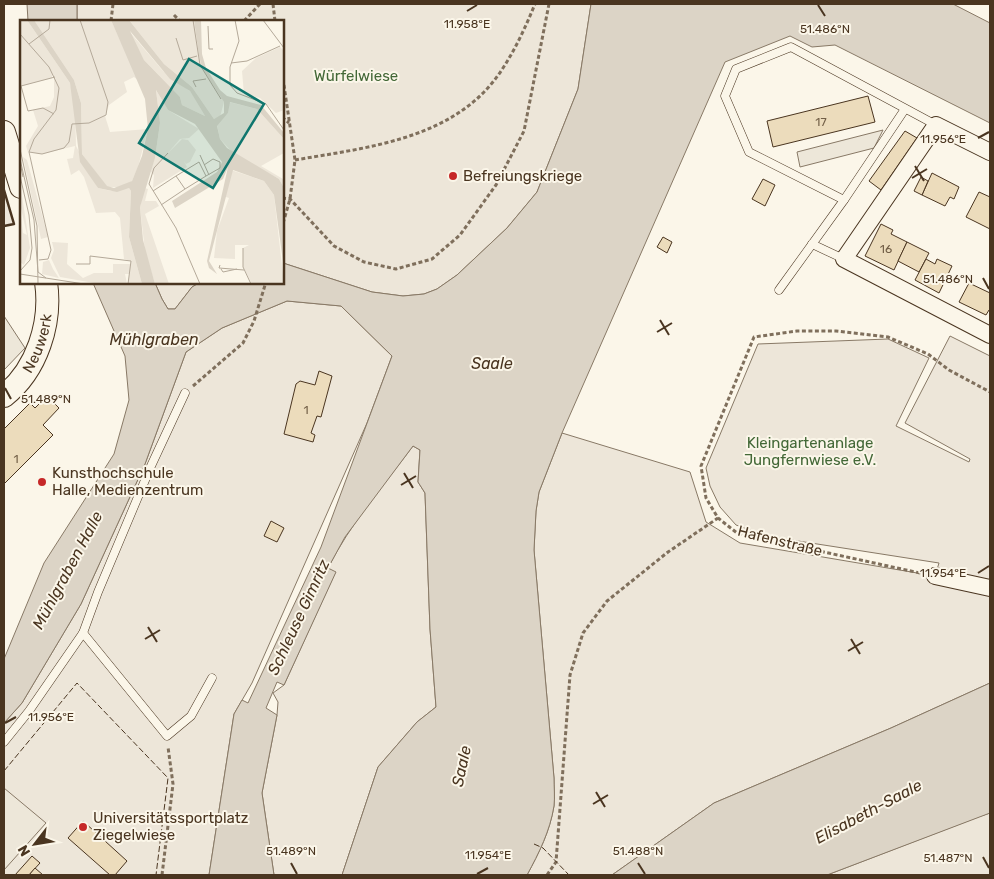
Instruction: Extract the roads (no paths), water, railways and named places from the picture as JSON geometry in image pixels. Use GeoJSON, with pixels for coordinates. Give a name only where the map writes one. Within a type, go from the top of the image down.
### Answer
{"type":"FeatureCollection","features":[{"type":"Feature","properties":{"kind":"street"},"geometry":{"type":"LineString","coordinates":[[990,152],[936,125],[844,259],[990,335]]}},
{"type":"Feature","properties":{"kind":"street"},"geometry":{"type":"LineString","coordinates":[[4,132],[20,184]]}},
{"type":"Feature","properties":{"kind":"street","name":"Neuwerk"},"geometry":{"type":"LineString","coordinates":[[4,396],[13,389],[35,356],[46,323],[46,284]]}},
{"type":"Feature","properties":{"kind":"street"},"geometry":{"type":"LineString","coordinates":[[935,576],[990,588]]}},
{"type":"Feature","properties":{"kind":"lane"},"geometry":{"type":"LineString","coordinates":[[844,200],[749,152],[725,96],[736,69],[791,47],[936,125]]}},
{"type":"Feature","properties":{"kind":"lane"},"geometry":{"type":"LineString","coordinates":[[779,290],[844,200],[905,109]]}},
{"type":"Feature","properties":{"kind":"lane"},"geometry":{"type":"LineString","coordinates":[[812,244],[844,259]]}},
{"type":"Feature","properties":{"kind":"lane"},"geometry":{"type":"LineString","coordinates":[[4,742],[29,711],[83,633],[98,592],[151,466],[185,393]]}},
{"type":"Feature","properties":{"kind":"lane"},"geometry":{"type":"LineString","coordinates":[[83,633],[167,736],[191,716],[212,678]]}},
{"type":"Feature","properties":{"kind":"water"},"geometry":{"type":"Polygon","coordinates":[[[27,4],[77,4],[77,20],[28,20],[27,4]]]}},
{"type":"Feature","properties":{"kind":"water","name":"Saale"},"geometry":{"type":"Polygon","coordinates":[[[591,4],[953,4],[990,23],[990,123],[835,45],[812,47],[790,36],[725,62],[562,433],[539,492],[534,550],[554,778],[554,806],[547,833],[527,875],[342,875],[378,767],[417,722],[436,707],[430,629],[425,493],[418,482],[420,450],[413,446],[345,537],[328,568],[336,572],[284,685],[277,682],[266,708],[277,715],[262,793],[274,875],[209,875],[234,714],[242,700],[248,703],[321,547],[392,356],[341,306],[287,301],[222,328],[186,352],[145,464],[81,604],[22,703],[4,723],[4,659],[44,563],[114,454],[129,400],[125,356],[93,284],[155,284],[168,309],[175,309],[192,287],[197,284],[284,284],[284,263],[372,292],[403,296],[424,294],[437,289],[457,275],[507,228],[537,192],[578,89],[591,4]]]}},
{"type":"Feature","properties":{"kind":"water","name":"Elisabeth-Saale"},"geometry":{"type":"Polygon","coordinates":[[[990,683],[990,813],[827,875],[612,875],[714,803],[891,728],[990,683]]]}},
{"type":"Feature","properties":{"kind":"place","name":"Befreiungskriege"},"geometry":{"type":"Point","coordinates":[453,176]}},
{"type":"Feature","properties":{"kind":"place","name":"Kunsthochschule Halle, Medienzentrum"},"geometry":{"type":"Point","coordinates":[42,482]}},
{"type":"Feature","properties":{"kind":"place","name":"Universitätssportplatz Ziegelwiese"},"geometry":{"type":"Point","coordinates":[83,827]}},
{"type":"Feature","properties":{"kind":"park label","name":"Würfelwiese"},"geometry":{"type":"Point","coordinates":[356,76]}},
{"type":"Feature","properties":{"kind":"park label","name":"Kleingartenanlage Jungfernwiese e.V."},"geometry":{"type":"Point","coordinates":[810,452]}},
{"type":"Feature","properties":{"kind":"water label","name":"Mühlgraben"},"geometry":{"type":"Point","coordinates":[154,339]}},
{"type":"Feature","properties":{"kind":"water label","name":"Mühlgraben Halle"},"geometry":{"type":"Point","coordinates":[67,570]}},
{"type":"Feature","properties":{"kind":"water label","name":"Schleuse Gimritz"},"geometry":{"type":"Point","coordinates":[298,617]}}]}
